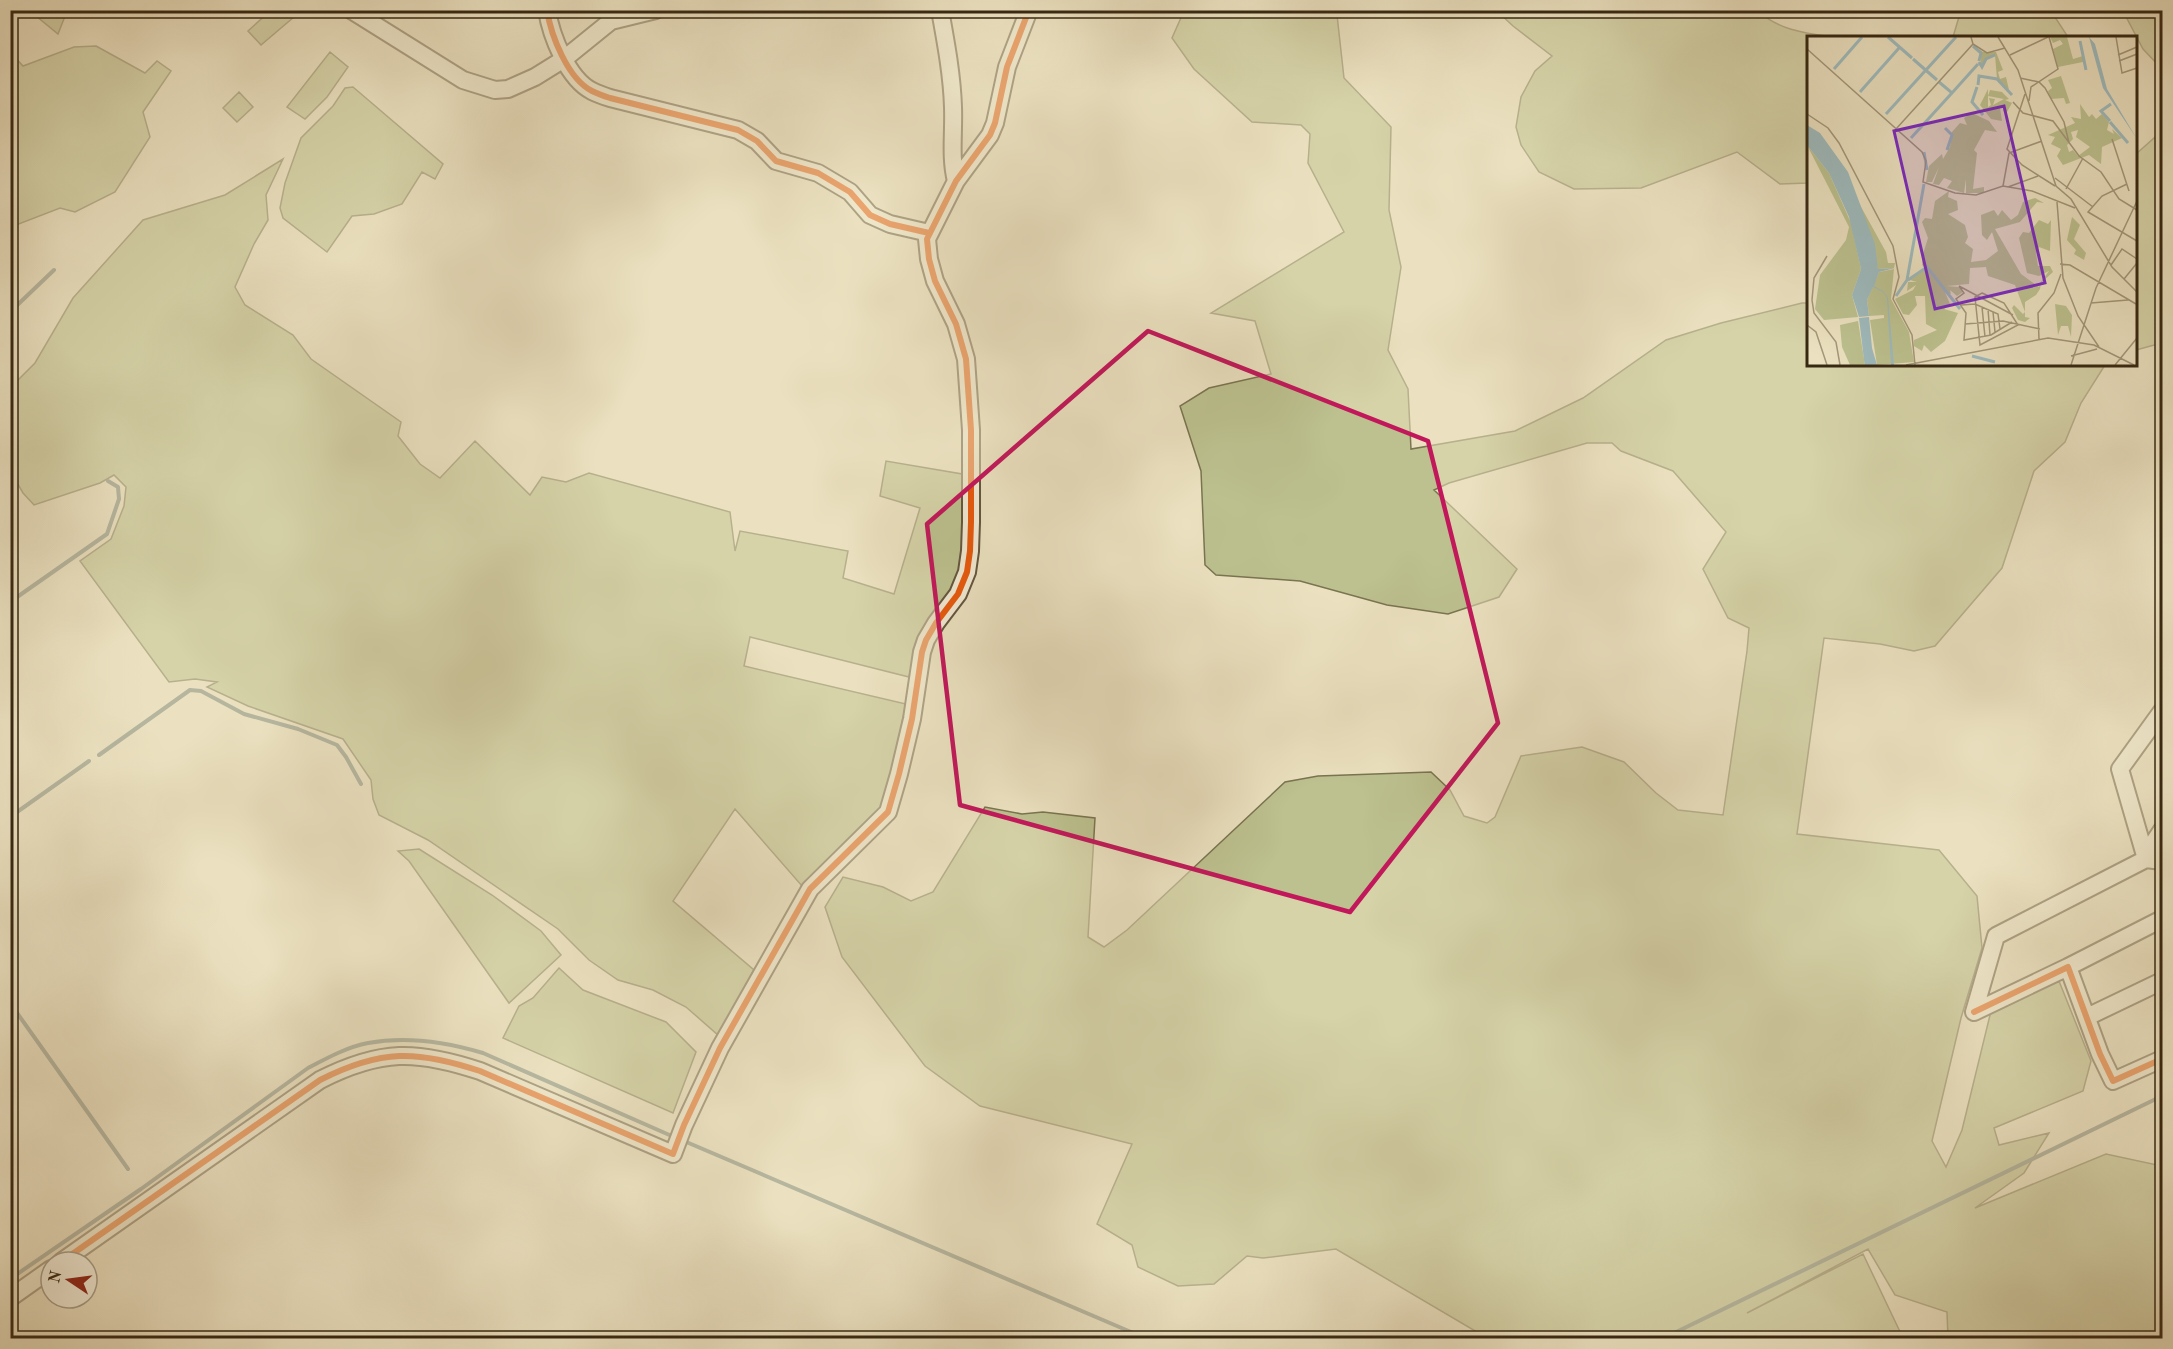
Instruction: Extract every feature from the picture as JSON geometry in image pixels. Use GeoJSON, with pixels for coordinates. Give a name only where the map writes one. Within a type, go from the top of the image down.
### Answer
{"type":"FeatureCollection","features":[{"type":"Feature","properties":{"kind":"street"},"geometry":{"type":"LineString","coordinates":[[351,10],[464,80],[495,90],[508,89],[535,77],[564,59],[610,21],[656,10]]}},
{"type":"Feature","properties":{"kind":"street"},"geometry":{"type":"LineString","coordinates":[[547,10],[549,24],[564,59],[579,82],[591,91],[610,98],[738,130],[757,141],[776,160],[818,172],[850,192],[870,215],[890,224],[929,233]]}},
{"type":"Feature","properties":{"kind":"street"},"geometry":{"type":"LineString","coordinates":[[940,10],[951,73],[952,165],[956,182]]}},
{"type":"Feature","properties":{"kind":"street"},"geometry":{"type":"LineString","coordinates":[[78,1250],[320,1080],[356,1063],[376,1059],[417,1055],[452,1062],[480,1071],[673,1154],[682,1129],[720,1048],[810,889],[888,812],[912,718],[922,652],[926,640],[958,594],[967,572],[971,510],[966,360],[956,324],[935,281],[927,246],[929,233],[956,182],[990,135],[998,111],[1007,67],[1029,10]]}},
{"type":"Feature","properties":{"kind":"street"},"geometry":{"type":"LineString","coordinates":[[2154,860],[2120,769],[2163,711]]}},
{"type":"Feature","properties":{"kind":"street"},"geometry":{"type":"LineString","coordinates":[[2154,860],[2150,848],[2163,830]]}},
{"type":"Feature","properties":{"kind":"street"},"geometry":{"type":"LineString","coordinates":[[2154,860],[1996,936],[1974,1012],[2163,919]]}},
{"type":"Feature","properties":{"kind":"street"},"geometry":{"type":"LineString","coordinates":[[2068,967],[2100,1054],[2113,1081],[2163,1059]]}},
{"type":"Feature","properties":{"kind":"street"},"geometry":{"type":"LineString","coordinates":[[2087,1017],[2163,981]]}},
{"type":"Feature","properties":{"kind":"street"},"geometry":{"type":"LineString","coordinates":[[10,1298],[39,1277]]}},
{"type":"Feature","properties":{"kind":"highlighted area"},"geometry":{"type":"Polygon","coordinates":[[[1148,331],[1428,441],[1498,723],[1350,912],[960,805],[927,524],[1148,331]]]}},
{"type":"Feature","properties":{"kind":"green space"},"geometry":{"type":"Polygon","coordinates":[[[1961,10],[2051,11],[2067,36],[1953,36],[1961,10]]]}},
{"type":"Feature","properties":{"kind":"green space"},"geometry":{"type":"Polygon","coordinates":[[[30,11],[67,11],[58,34],[30,11]]]}},
{"type":"Feature","properties":{"kind":"green space"},"geometry":{"type":"Polygon","coordinates":[[[270,11],[301,11],[261,45],[248,31],[270,11]]]}},
{"type":"Feature","properties":{"kind":"green space"},"geometry":{"type":"Polygon","coordinates":[[[1184,11],[1330,11],[1337,15],[1344,78],[1391,127],[1389,210],[1401,267],[1388,350],[1408,389],[1411,449],[1515,431],[1583,398],[1666,340],[1721,323],[1802,303],[1807,303],[1807,366],[2104,366],[2081,403],[2065,442],[2034,471],[2002,568],[1935,646],[1914,651],[1880,644],[1824,638],[1797,834],[1939,850],[1977,896],[1982,948],[1961,1018],[1932,1141],[1946,1167],[1962,1130],[1991,1011],[2059,981],[2091,1061],[2083,1091],[1994,1128],[1999,1145],[2049,1133],[2024,1173],[1975,1208],[2106,1154],[2162,1166],[2162,1338],[1948,1338],[1947,1312],[1895,1295],[1868,1249],[1747,1313],[1863,1254],[1903,1338],[1487,1338],[1336,1249],[1263,1258],[1247,1256],[1214,1284],[1178,1286],[1138,1267],[1132,1245],[1097,1224],[1132,1144],[980,1106],[925,1066],[842,957],[825,907],[843,877],[883,887],[911,901],[933,892],[985,807],[1022,814],[1043,812],[1095,818],[1088,937],[1104,947],[1127,930],[1285,782],[1318,776],[1431,772],[1450,790],[1464,816],[1487,823],[1495,817],[1521,756],[1582,747],[1624,762],[1656,793],[1678,810],[1723,815],[1749,628],[1728,618],[1703,569],[1726,532],[1673,471],[1621,451],[1612,443],[1587,443],[1449,483],[1434,490],[1517,569],[1499,597],[1448,614],[1387,605],[1300,581],[1216,575],[1205,565],[1201,471],[1180,406],[1209,388],[1271,374],[1255,321],[1211,313],[1344,232],[1308,163],[1310,134],[1301,125],[1252,122],[1194,69],[1172,38],[1184,11]]]}},
{"type":"Feature","properties":{"kind":"green space"},"geometry":{"type":"Polygon","coordinates":[[[1497,11],[1758,11],[1783,27],[1826,36],[1807,36],[1807,183],[1780,184],[1737,152],[1641,188],[1574,189],[1539,172],[1521,145],[1516,127],[1521,97],[1535,71],[1552,56],[1497,11]]]}},
{"type":"Feature","properties":{"kind":"green space"},"geometry":{"type":"Polygon","coordinates":[[[2123,11],[2156,11],[2162,69],[2143,49],[2123,11]]]}},
{"type":"Feature","properties":{"kind":"green space"},"geometry":{"type":"Polygon","coordinates":[[[96,46],[145,73],[157,61],[171,71],[143,112],[150,137],[115,192],[75,212],[60,208],[11,227],[11,53],[23,66],[74,47],[96,46]]]}},
{"type":"Feature","properties":{"kind":"green space"},"geometry":{"type":"Polygon","coordinates":[[[330,52],[348,67],[327,97],[305,119],[287,107],[330,52]]]}},
{"type":"Feature","properties":{"kind":"green space"},"geometry":{"type":"Polygon","coordinates":[[[353,87],[443,164],[435,179],[422,172],[402,204],[374,214],[352,216],[327,252],[283,218],[280,208],[285,183],[301,138],[333,106],[345,88],[353,87]]]}},
{"type":"Feature","properties":{"kind":"green space"},"geometry":{"type":"Polygon","coordinates":[[[239,92],[253,107],[237,122],[223,108],[239,92]]]}},
{"type":"Feature","properties":{"kind":"green space"},"geometry":{"type":"Polygon","coordinates":[[[2162,131],[2162,343],[2137,350],[2137,153],[2162,131]]]}},
{"type":"Feature","properties":{"kind":"green space"},"geometry":{"type":"Polygon","coordinates":[[[283,159],[266,195],[268,220],[254,244],[235,287],[245,305],[293,335],[311,359],[401,422],[398,436],[420,464],[440,478],[475,441],[530,495],[542,477],[566,482],[589,473],[730,512],[735,551],[740,531],[848,551],[843,578],[894,594],[920,508],[880,496],[886,461],[962,474],[962,557],[957,578],[915,650],[909,677],[750,637],[744,666],[906,704],[884,805],[802,886],[735,809],[673,901],[754,970],[718,1035],[686,1007],[653,990],[618,980],[589,960],[558,929],[428,840],[379,815],[373,799],[371,780],[343,739],[248,706],[207,687],[217,682],[195,679],[169,682],[80,561],[111,539],[124,506],[126,487],[114,475],[100,483],[34,505],[23,493],[12,474],[10,388],[35,363],[73,298],[143,220],[225,195],[283,159]]]}},
{"type":"Feature","properties":{"kind":"green space"},"geometry":{"type":"Polygon","coordinates":[[[419,849],[492,895],[541,931],[561,955],[509,1003],[409,861],[398,851],[419,849]]]}},
{"type":"Feature","properties":{"kind":"green space"},"geometry":{"type":"Polygon","coordinates":[[[559,968],[583,990],[666,1022],[696,1052],[673,1113],[503,1038],[519,1006],[533,998],[559,968]]]}},
{"type":"Feature","properties":{"kind":"waterway"},"geometry":{"type":"LineString","coordinates":[[10,312],[54,270]]}},
{"type":"Feature","properties":{"kind":"waterway"},"geometry":{"type":"LineString","coordinates":[[10,602],[107,534],[119,499],[118,487],[108,481]]}},
{"type":"Feature","properties":{"kind":"waterway"},"geometry":{"type":"LineString","coordinates":[[99,755],[190,690],[201,691],[244,714],[298,729],[337,745],[361,784]]}},
{"type":"Feature","properties":{"kind":"waterway"},"geometry":{"type":"LineString","coordinates":[[10,817],[89,761]]}},
{"type":"Feature","properties":{"kind":"waterway"},"geometry":{"type":"LineString","coordinates":[[10,1003],[128,1169]]}},
{"type":"Feature","properties":{"kind":"waterway"},"geometry":{"type":"LineString","coordinates":[[10,1279],[141,1189],[308,1068],[345,1050],[368,1043],[397,1040],[426,1041],[483,1053],[674,1137]]}},
{"type":"Feature","properties":{"kind":"waterway"},"geometry":{"type":"LineString","coordinates":[[1669,1338],[1668,1336],[2162,1096]]}},
{"type":"Feature","properties":{"kind":"waterway"},"geometry":{"type":"LineString","coordinates":[[684,1141],[1145,1338]]}},
{"type":"Feature","properties":{"kind":"cycle path"},"geometry":{"type":"LineString","coordinates":[[547,10],[552,32],[568,67],[575,77],[592,91],[610,98],[738,130],[757,141],[776,161],[818,173],[850,192],[870,215],[890,224],[929,233]]}},
{"type":"Feature","properties":{"kind":"cycle path"},"geometry":{"type":"LineString","coordinates":[[78,1250],[320,1080],[342,1070],[381,1058],[418,1056],[480,1071],[673,1154],[720,1048],[810,889],[888,812],[912,719],[922,652],[936,623],[958,594],[967,572],[971,522],[971,430],[966,359],[956,324],[935,281],[927,239],[956,181],[990,135],[995,123],[1007,67],[1029,10]]}},
{"type":"Feature","properties":{"kind":"cycle path"},"geometry":{"type":"LineString","coordinates":[[1974,1012],[2068,967],[2100,1054],[2113,1081],[2162,1059]]}}]}
